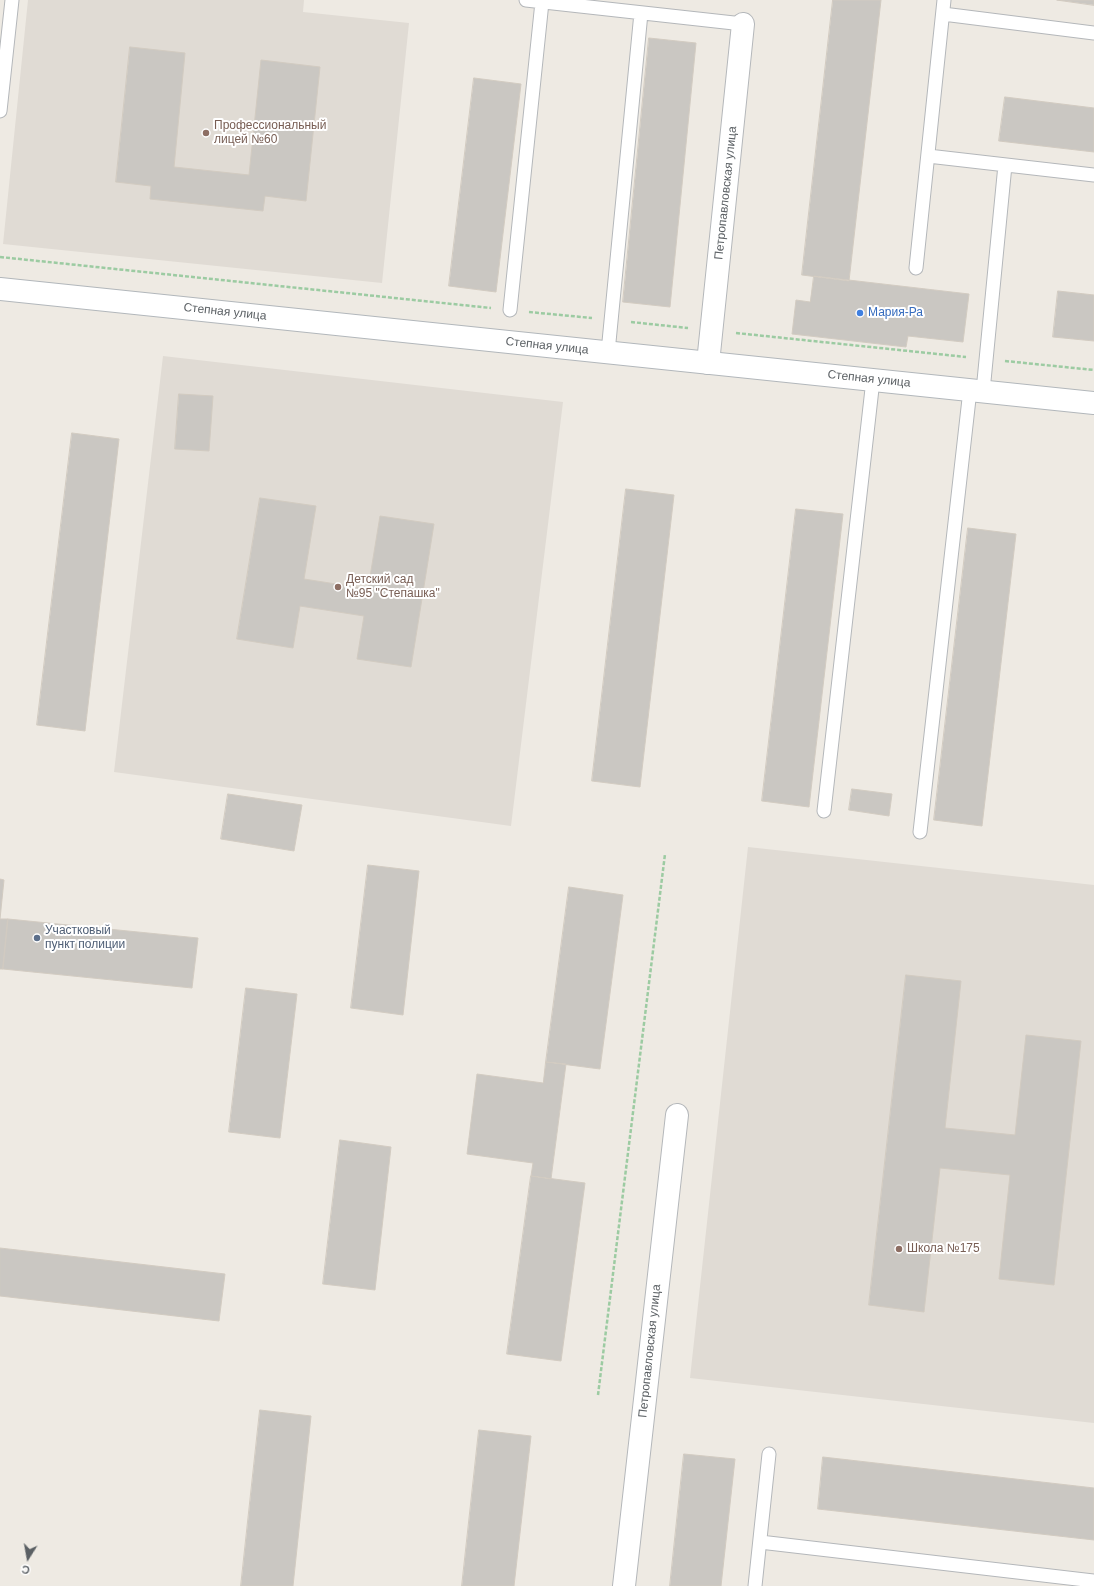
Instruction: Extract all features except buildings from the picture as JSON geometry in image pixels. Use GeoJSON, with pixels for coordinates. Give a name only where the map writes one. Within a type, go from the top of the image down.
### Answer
{"type":"FeatureCollection","features":[{"type":"Feature","properties":{"kind":"street","name":"Петропавловская улица"},"geometry":{"type":"LineString","coordinates":[[708,363],[743,24]]}},
{"type":"Feature","properties":{"kind":"street","name":"Степная улица"},"geometry":{"type":"LineString","coordinates":[[0,289],[1094,403]]}},
{"type":"Feature","properties":{"kind":"street","name":"Петропавловская улица"},"geometry":{"type":"LineString","coordinates":[[624,1586],[677,1115]]}},
{"type":"Feature","properties":{"kind":"lane"},"geometry":{"type":"LineString","coordinates":[[0,111],[12,0]]}},
{"type":"Feature","properties":{"kind":"lane"},"geometry":{"type":"LineString","coordinates":[[526,0],[743,24]]}},
{"type":"Feature","properties":{"kind":"lane"},"geometry":{"type":"LineString","coordinates":[[916,268],[944,0]]}},
{"type":"Feature","properties":{"kind":"lane"},"geometry":{"type":"LineString","coordinates":[[510,310],[542,2]]}},
{"type":"Feature","properties":{"kind":"lane"},"geometry":{"type":"LineString","coordinates":[[608,352],[640,13]]}},
{"type":"Feature","properties":{"kind":"lane"},"geometry":{"type":"LineString","coordinates":[[943,14],[1094,33]]}},
{"type":"Feature","properties":{"kind":"lane"},"geometry":{"type":"LineString","coordinates":[[928,156],[1094,175]]}},
{"type":"Feature","properties":{"kind":"lane"},"geometry":{"type":"LineString","coordinates":[[920,832],[976,391],[986,359],[1005,165]]}},
{"type":"Feature","properties":{"kind":"lane"},"geometry":{"type":"LineString","coordinates":[[824,811],[873,380]]}},
{"type":"Feature","properties":{"kind":"lane"},"geometry":{"type":"LineString","coordinates":[[755,1586],[769,1454]]}},
{"type":"Feature","properties":{"kind":"lane"},"geometry":{"type":"LineString","coordinates":[[760,1542],[1094,1581]]}},
{"type":"Feature","properties":{"kind":"path"},"geometry":{"type":"LineString","coordinates":[[0,257],[1094,370]]}},
{"type":"Feature","properties":{"kind":"path"},"geometry":{"type":"LineString","coordinates":[[598,1395],[665,854]]}},
{"type":"Feature","properties":{"kind":"shaded area","name":"Профессиональный лицей №60"},"geometry":{"type":"Polygon","coordinates":[[[28,0],[304,0],[303,12],[409,23],[382,283],[3,244],[28,0]]]}},
{"type":"Feature","properties":{"kind":"shaded area","name":"Детский сад №95 \"Степашка\""},"geometry":{"type":"Polygon","coordinates":[[[163,356],[563,402],[511,826],[114,772],[163,356]]]}},
{"type":"Feature","properties":{"kind":"shaded area","name":"Школа №175"},"geometry":{"type":"Polygon","coordinates":[[[748,847],[1094,885],[1094,1423],[690,1378],[748,847]]]}},
{"type":"Feature","properties":{"kind":"place","name":"Профессиональный лицей №60"},"geometry":{"type":"Point","coordinates":[206,133]}},
{"type":"Feature","properties":{"kind":"place","name":"Мария-Ра"},"geometry":{"type":"Point","coordinates":[860,313]}},
{"type":"Feature","properties":{"kind":"place","name":"Детский сад №95 \"Степашка\""},"geometry":{"type":"Point","coordinates":[338,587]}},
{"type":"Feature","properties":{"kind":"place","name":"Участковый пункт полиции"},"geometry":{"type":"Point","coordinates":[37,938]}},
{"type":"Feature","properties":{"kind":"place","name":"Школа №175"},"geometry":{"type":"Point","coordinates":[899,1249]}}]}
